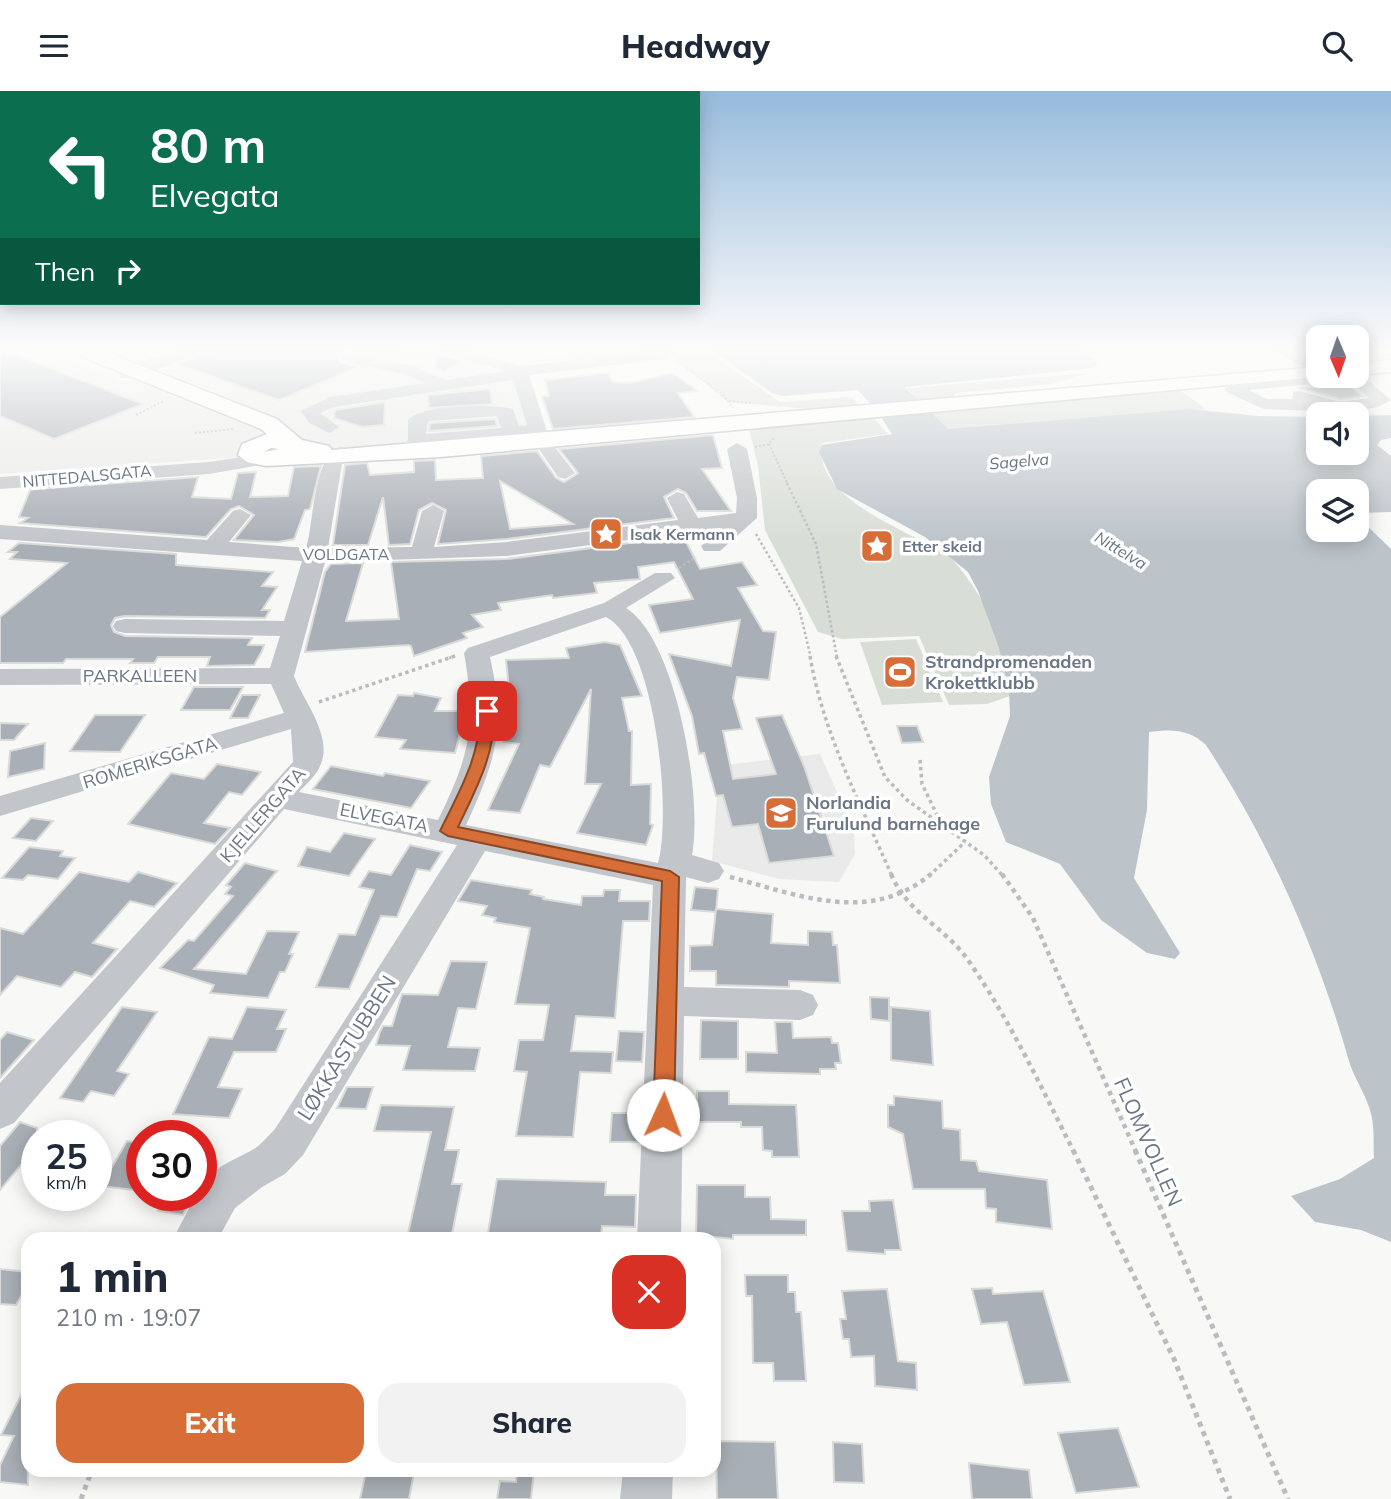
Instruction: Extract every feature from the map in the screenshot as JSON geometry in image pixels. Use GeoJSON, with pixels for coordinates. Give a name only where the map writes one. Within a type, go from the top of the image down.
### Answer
{"type":"FeatureCollection","features":[{"type":"Feature","properties":{"kind":"main road"},"geometry":{"type":"LineString","coordinates":[[225,413],[267,443]]}},
{"type":"Feature","properties":{"kind":"main road","name":"NITTEDALSGATA"},"geometry":{"type":"LineString","coordinates":[[267,443],[344,448],[412,447],[877,413]]}},
{"type":"Feature","properties":{"kind":"street"},"geometry":{"type":"LineString","coordinates":[[281,676],[292,629],[315,555],[331,470],[344,448],[311,413]]}},
{"type":"Feature","properties":{"kind":"street"},"geometry":{"type":"LineString","coordinates":[[533,413],[539,436],[565,473]]}},
{"type":"Feature","properties":{"kind":"street"},"geometry":{"type":"LineString","coordinates":[[412,447],[512,433],[539,436]]}},
{"type":"Feature","properties":{"kind":"street","name":"NITTEDALSGATA"},"geometry":{"type":"LineString","coordinates":[[0,482],[209,468],[267,443]]}},
{"type":"Feature","properties":{"kind":"street"},"geometry":{"type":"LineString","coordinates":[[712,546],[746,518],[747,498],[737,449]]}},
{"type":"Feature","properties":{"kind":"street"},"geometry":{"type":"LineString","coordinates":[[0,467],[4,465],[6,471],[0,482]]}},
{"type":"Feature","properties":{"kind":"street"},"geometry":{"type":"LineString","coordinates":[[677,498],[691,524]]}},
{"type":"Feature","properties":{"kind":"street"},"geometry":{"type":"LineString","coordinates":[[421,554],[433,511]]}},
{"type":"Feature","properties":{"kind":"street"},"geometry":{"type":"LineString","coordinates":[[212,548],[240,515]]}},
{"type":"Feature","properties":{"kind":"street","name":"VOLDGATA"},"geometry":{"type":"LineString","coordinates":[[2,535],[315,555],[421,554],[507,549],[746,518]]}},
{"type":"Feature","properties":{"kind":"street"},"geometry":{"type":"LineString","coordinates":[[477,653],[593,612],[611,609],[619,601],[663,578]]}},
{"type":"Feature","properties":{"kind":"street"},"geometry":{"type":"LineString","coordinates":[[611,609],[626,618],[661,689],[675,749],[679,809],[673,870],[659,1232]]}},
{"type":"Feature","properties":{"kind":"street"},"geometry":{"type":"LineString","coordinates":[[125,626],[292,629]]}},
{"type":"Feature","properties":{"kind":"street","name":"LØKKASTUBBEN"},"geometry":{"type":"LineString","coordinates":[[199,1232],[220,1194],[247,1173],[271,1161],[289,1142],[463,834],[488,730],[486,692],[477,653]]}},
{"type":"Feature","properties":{"kind":"street","name":"PARKALLEEN"},"geometry":{"type":"LineString","coordinates":[[0,677],[281,676]]}},
{"type":"Feature","properties":{"kind":"street","name":"KJELLERGATA"},"geometry":{"type":"LineString","coordinates":[[0,1111],[307,764],[311,748],[308,733],[281,676]]}},
{"type":"Feature","properties":{"kind":"street","name":"ROMERIKSGATA"},"geometry":{"type":"LineString","coordinates":[[0,806],[298,713]]}},
{"type":"Feature","properties":{"kind":"street","name":"ELVEGATA"},"geometry":{"type":"LineString","coordinates":[[277,798],[463,834],[673,870],[708,871]]}},
{"type":"Feature","properties":{"kind":"street"},"geometry":{"type":"LineString","coordinates":[[667,1001],[800,1005]]}},
{"type":"Feature","properties":{"kind":"street"},"geometry":{"type":"LineString","coordinates":[[646,1499],[648,1477]]}},
{"type":"Feature","properties":{"kind":"path"},"geometry":{"type":"LineString","coordinates":[[136,415],[141,413]]}},
{"type":"Feature","properties":{"kind":"path"},"geometry":{"type":"LineString","coordinates":[[737,449],[769,444],[774,440],[775,432]]}},
{"type":"Feature","properties":{"kind":"path"},"geometry":{"type":"LineString","coordinates":[[195,433],[267,443]]}},
{"type":"Feature","properties":{"kind":"path","name":"FLOMVOLLEN"},"geometry":{"type":"LineString","coordinates":[[769,444],[816,544],[838,665],[872,753],[885,776],[908,800],[984,855],[1007,880],[1033,918],[1288,1499]]}},
{"type":"Feature","properties":{"kind":"path"},"geometry":{"type":"LineString","coordinates":[[760,542],[799,608],[806,629],[816,692],[824,716],[900,896],[967,958],[1024,1054],[1102,1207],[1174,1359],[1230,1499]]}},
{"type":"Feature","properties":{"kind":"path"},"geometry":{"type":"LineString","coordinates":[[663,578],[712,546]]}},
{"type":"Feature","properties":{"kind":"path"},"geometry":{"type":"LineString","coordinates":[[298,713],[462,654],[477,653]]}},
{"type":"Feature","properties":{"kind":"path"},"geometry":{"type":"LineString","coordinates":[[920,760],[922,783],[942,825]]}},
{"type":"Feature","properties":{"kind":"path"},"geometry":{"type":"LineString","coordinates":[[708,871],[846,903],[884,901],[900,896],[930,876],[965,842]]}},
{"type":"Feature","properties":{"kind":"path"},"geometry":{"type":"LineString","coordinates":[[80,1499],[89,1477]]}},
{"type":"Feature","properties":{"kind":"shaded area"},"geometry":{"type":"Polygon","coordinates":[[[0,413],[525,413],[529,437],[0,474],[0,413]]]}},
{"type":"Feature","properties":{"kind":"shaded area"},"geometry":{"type":"Polygon","coordinates":[[[932,413],[1165,413],[949,432],[932,413]]]}},
{"type":"Feature","properties":{"kind":"shaded area"},"geometry":{"type":"Polygon","coordinates":[[[871,415],[888,434],[822,443],[823,461],[830,478],[842,493],[859,506],[953,560],[976,590],[1027,690],[987,704],[949,705],[919,636],[842,639],[818,632],[765,530],[758,466],[748,425],[871,415]]]}},
{"type":"Feature","properties":{"kind":"shaded area","name":"Strandpromenaden Krokettklubb"},"geometry":{"type":"Polygon","coordinates":[[[916,639],[943,702],[882,705],[860,642],[916,639]]]}},
{"type":"Feature","properties":{"kind":"shaded area","name":"Norlandia Furulund barnehage"},"geometry":{"type":"Polygon","coordinates":[[[820,754],[854,830],[855,854],[839,882],[779,879],[712,861],[717,796],[712,782],[716,781],[716,766],[820,754]]]}},
{"type":"Feature","properties":{"kind":"water"},"geometry":{"type":"Polygon","coordinates":[[[878,413],[931,413],[948,429],[1145,413],[1226,413],[1306,417],[1306,465],[1369,465],[1369,416],[1391,415],[1391,438],[1381,440],[1377,445],[1391,456],[1391,512],[1369,513],[1369,479],[1306,479],[1306,542],[1369,542],[1369,528],[1391,549],[1391,1242],[1361,1230],[1315,1222],[1291,1196],[1340,1179],[1374,1158],[1372,1116],[1351,1067],[1307,938],[1251,820],[1206,745],[1180,731],[1149,732],[1147,810],[1134,878],[1180,953],[1175,959],[1147,953],[1101,920],[1060,864],[1006,842],[991,804],[989,777],[1010,716],[1009,690],[999,648],[978,591],[968,572],[925,537],[837,489],[819,452],[822,445],[892,434],[878,413]]]}},
{"type":"Feature","properties":{"kind":"building"},"geometry":{"type":"Polygon","coordinates":[[[0,413],[121,413],[54,439],[0,416],[0,413]]]}},
{"type":"Feature","properties":{"kind":"building"},"geometry":{"type":"Polygon","coordinates":[[[335,413],[385,413],[384,425],[362,427],[334,418],[335,413]]]}},
{"type":"Feature","properties":{"kind":"building"},"geometry":{"type":"Polygon","coordinates":[[[548,413],[691,413],[694,417],[553,429],[548,413]]]}},
{"type":"Feature","properties":{"kind":"building"},"geometry":{"type":"Polygon","coordinates":[[[495,419],[497,426],[429,431],[430,423],[495,419]]]}},
{"type":"Feature","properties":{"kind":"building"},"geometry":{"type":"Polygon","coordinates":[[[713,435],[722,468],[702,469],[731,511],[697,511],[686,493],[678,489],[664,497],[674,518],[507,539],[438,544],[446,510],[432,503],[419,510],[410,544],[389,545],[383,497],[368,545],[333,545],[345,465],[367,463],[370,475],[414,472],[414,461],[435,460],[436,480],[483,478],[481,456],[537,451],[556,478],[564,482],[578,473],[559,449],[713,435]],[[500,481],[510,529],[573,524],[500,481]]]}},
{"type":"Feature","properties":{"kind":"building"},"geometry":{"type":"Polygon","coordinates":[[[321,466],[310,509],[305,510],[294,539],[278,542],[234,540],[254,515],[239,506],[231,509],[206,537],[20,523],[28,518],[19,517],[30,490],[34,489],[198,477],[192,497],[231,499],[238,473],[256,472],[250,497],[288,496],[294,467],[321,466]]]}},
{"type":"Feature","properties":{"kind":"building"},"geometry":{"type":"Polygon","coordinates":[[[683,536],[700,569],[742,562],[757,585],[738,588],[763,631],[776,632],[769,680],[737,677],[733,698],[742,729],[723,731],[733,779],[776,774],[756,718],[782,715],[804,766],[834,856],[769,863],[758,824],[732,827],[723,795],[716,796],[704,753],[699,754],[692,716],[669,654],[731,666],[740,620],[660,633],[649,605],[693,599],[674,562],[638,567],[640,579],[594,583],[597,593],[553,598],[552,595],[498,603],[501,610],[472,615],[483,627],[463,633],[467,638],[414,656],[411,646],[408,645],[305,652],[325,572],[331,564],[363,563],[346,621],[399,619],[391,562],[507,559],[683,536]]]}},
{"type":"Feature","properties":{"kind":"building"},"geometry":{"type":"Polygon","coordinates":[[[19,543],[176,554],[176,565],[273,572],[262,586],[277,587],[262,610],[270,610],[265,618],[125,616],[115,618],[111,625],[114,632],[125,636],[252,638],[248,645],[264,645],[262,651],[254,665],[207,666],[210,657],[158,657],[154,663],[130,663],[133,659],[66,659],[63,663],[0,663],[0,617],[67,563],[10,559],[17,552],[8,552],[19,543]]]}},
{"type":"Feature","properties":{"kind":"building"},"geometry":{"type":"Polygon","coordinates":[[[605,642],[620,645],[642,696],[622,698],[629,731],[632,731],[631,785],[651,784],[650,824],[653,825],[646,845],[577,833],[601,784],[585,784],[591,689],[550,767],[540,765],[520,813],[488,810],[519,744],[504,742],[513,728],[506,660],[569,658],[566,648],[605,642]]]}},
{"type":"Feature","properties":{"kind":"building"},"geometry":{"type":"Polygon","coordinates":[[[194,687],[243,687],[230,710],[181,710],[194,687]]]}},
{"type":"Feature","properties":{"kind":"building"},"geometry":{"type":"Polygon","coordinates":[[[414,693],[441,698],[435,711],[466,711],[455,753],[400,749],[406,740],[375,737],[398,695],[413,696],[414,693]]]}},
{"type":"Feature","properties":{"kind":"building"},"geometry":{"type":"Polygon","coordinates":[[[242,695],[260,695],[248,718],[230,718],[242,695]]]}},
{"type":"Feature","properties":{"kind":"building"},"geometry":{"type":"Polygon","coordinates":[[[95,715],[145,715],[120,752],[70,751],[95,715]]]}},
{"type":"Feature","properties":{"kind":"building"},"geometry":{"type":"Polygon","coordinates":[[[0,723],[28,724],[14,740],[0,740],[0,723]]]}},
{"type":"Feature","properties":{"kind":"building"},"geometry":{"type":"Polygon","coordinates":[[[897,726],[917,726],[923,742],[902,743],[897,726]]]}},
{"type":"Feature","properties":{"kind":"building"},"geometry":{"type":"Polygon","coordinates":[[[45,743],[44,769],[8,777],[10,751],[45,743]]]}},
{"type":"Feature","properties":{"kind":"building"},"geometry":{"type":"Polygon","coordinates":[[[217,764],[261,772],[242,795],[229,792],[204,823],[230,828],[215,844],[128,824],[171,773],[204,779],[217,764]]]}},
{"type":"Feature","properties":{"kind":"building"},"geometry":{"type":"Polygon","coordinates":[[[331,766],[430,781],[411,808],[313,789],[331,766]]]}},
{"type":"Feature","properties":{"kind":"building"},"geometry":{"type":"Polygon","coordinates":[[[31,818],[53,821],[36,841],[13,838],[31,818]]]}},
{"type":"Feature","properties":{"kind":"building"},"geometry":{"type":"Polygon","coordinates":[[[344,833],[375,839],[349,876],[298,866],[307,847],[330,852],[344,833]]]}},
{"type":"Feature","properties":{"kind":"building"},"geometry":{"type":"Polygon","coordinates":[[[410,845],[442,852],[430,871],[417,869],[397,917],[381,916],[349,989],[316,987],[339,934],[355,935],[374,890],[359,887],[369,871],[391,875],[410,845]]]}},
{"type":"Feature","properties":{"kind":"building"},"geometry":{"type":"Polygon","coordinates":[[[29,847],[63,851],[60,856],[75,858],[58,879],[28,875],[23,880],[2,878],[29,847]]]}},
{"type":"Feature","properties":{"kind":"building"},"geometry":{"type":"Polygon","coordinates":[[[245,863],[277,871],[194,969],[246,974],[267,931],[299,932],[289,954],[293,954],[285,972],[280,972],[268,998],[210,993],[214,985],[160,968],[188,940],[194,941],[233,896],[225,894],[231,887],[226,885],[245,863]]]}},
{"type":"Feature","properties":{"kind":"building"},"geometry":{"type":"Polygon","coordinates":[[[79,872],[129,882],[138,872],[177,883],[154,907],[130,901],[93,943],[117,949],[92,977],[75,972],[61,987],[17,976],[0,995],[0,928],[23,934],[79,872]]]}},
{"type":"Feature","properties":{"kind":"building"},"geometry":{"type":"Polygon","coordinates":[[[471,880],[532,890],[530,894],[544,897],[543,899],[581,905],[582,896],[603,896],[604,890],[620,890],[619,901],[650,901],[649,921],[623,921],[615,1018],[576,1016],[571,1051],[613,1052],[611,1073],[580,1072],[573,1137],[516,1136],[527,1072],[514,1071],[519,1040],[543,1040],[549,1005],[515,1004],[530,928],[494,922],[496,918],[482,915],[487,906],[458,901],[471,880]]]}},
{"type":"Feature","properties":{"kind":"building"},"geometry":{"type":"Polygon","coordinates":[[[695,887],[718,889],[716,912],[691,910],[695,887]]]}},
{"type":"Feature","properties":{"kind":"building"},"geometry":{"type":"Polygon","coordinates":[[[716,909],[773,914],[771,943],[808,945],[808,931],[832,932],[833,945],[837,945],[840,983],[789,981],[789,987],[716,985],[716,971],[690,971],[690,946],[712,945],[716,909]]]}},
{"type":"Feature","properties":{"kind":"building"},"geometry":{"type":"Polygon","coordinates":[[[451,961],[487,962],[476,1009],[458,1008],[448,1047],[480,1048],[475,1071],[403,1070],[410,1046],[376,1045],[380,1032],[383,1026],[392,1026],[402,994],[438,995],[451,961]]]}},
{"type":"Feature","properties":{"kind":"building"},"geometry":{"type":"Polygon","coordinates":[[[870,997],[889,998],[889,1021],[871,1019],[870,997]]]}},
{"type":"Feature","properties":{"kind":"building"},"geometry":{"type":"Polygon","coordinates":[[[122,1007],[157,1012],[117,1071],[129,1074],[114,1096],[91,1091],[83,1102],[60,1098],[122,1007]]]}},
{"type":"Feature","properties":{"kind":"building"},"geometry":{"type":"Polygon","coordinates":[[[247,1007],[286,1010],[277,1029],[286,1029],[276,1052],[234,1052],[218,1087],[242,1089],[229,1118],[173,1114],[209,1037],[232,1039],[247,1007]]]}},
{"type":"Feature","properties":{"kind":"building"},"geometry":{"type":"Polygon","coordinates":[[[891,1007],[930,1011],[933,1065],[891,1060],[891,1007]]]}},
{"type":"Feature","properties":{"kind":"building"},"geometry":{"type":"Polygon","coordinates":[[[701,1020],[738,1021],[738,1059],[700,1059],[701,1020]]]}},
{"type":"Feature","properties":{"kind":"building"},"geometry":{"type":"Polygon","coordinates":[[[775,1022],[792,1022],[793,1038],[831,1037],[832,1043],[838,1043],[841,1063],[835,1063],[836,1069],[820,1069],[820,1074],[746,1072],[746,1052],[777,1053],[775,1022]]]}},
{"type":"Feature","properties":{"kind":"building"},"geometry":{"type":"Polygon","coordinates":[[[619,1031],[644,1032],[642,1062],[616,1061],[619,1031]]]}},
{"type":"Feature","properties":{"kind":"building"},"geometry":{"type":"Polygon","coordinates":[[[7,1032],[34,1040],[0,1078],[0,1040],[7,1032]]]}},
{"type":"Feature","properties":{"kind":"building"},"geometry":{"type":"Polygon","coordinates":[[[347,1087],[373,1087],[366,1109],[337,1108],[347,1087]]]}},
{"type":"Feature","properties":{"kind":"building"},"geometry":{"type":"Polygon","coordinates":[[[697,1091],[729,1091],[729,1104],[796,1105],[799,1157],[772,1157],[772,1151],[763,1150],[762,1127],[741,1127],[741,1122],[697,1122],[697,1091]]]}},
{"type":"Feature","properties":{"kind":"building"},"geometry":{"type":"Polygon","coordinates":[[[894,1096],[942,1101],[943,1128],[960,1130],[961,1160],[976,1161],[979,1171],[1047,1180],[1052,1229],[996,1222],[996,1209],[986,1208],[985,1189],[913,1189],[903,1134],[888,1127],[888,1105],[894,1105],[894,1096]]]}},
{"type":"Feature","properties":{"kind":"building"},"geometry":{"type":"Polygon","coordinates":[[[381,1105],[454,1107],[445,1150],[459,1150],[452,1184],[462,1184],[452,1232],[408,1232],[431,1132],[374,1131],[381,1105]]]}},
{"type":"Feature","properties":{"kind":"building"},"geometry":{"type":"Polygon","coordinates":[[[612,1113],[640,1113],[639,1142],[610,1142],[612,1113]]]}},
{"type":"Feature","properties":{"kind":"building"},"geometry":{"type":"Polygon","coordinates":[[[21,1122],[21,1165],[0,1190],[0,1146],[21,1122]]]}},
{"type":"Feature","properties":{"kind":"building"},"geometry":{"type":"Polygon","coordinates":[[[126,1143],[126,1189],[112,1187],[112,1167],[126,1143]]]}},
{"type":"Feature","properties":{"kind":"building"},"geometry":{"type":"Polygon","coordinates":[[[497,1179],[606,1182],[605,1195],[636,1195],[635,1227],[602,1226],[601,1232],[488,1232],[497,1179]]]}},
{"type":"Feature","properties":{"kind":"building"},"geometry":{"type":"Polygon","coordinates":[[[697,1185],[745,1185],[745,1197],[770,1197],[771,1219],[806,1220],[806,1235],[733,1235],[733,1239],[721,1238],[721,1232],[696,1232],[697,1185]]]}},
{"type":"Feature","properties":{"kind":"building"},"geometry":{"type":"Polygon","coordinates":[[[893,1200],[901,1250],[885,1250],[885,1254],[847,1251],[842,1211],[870,1211],[869,1201],[893,1200]]]}},
{"type":"Feature","properties":{"kind":"building"},"geometry":{"type":"Polygon","coordinates":[[[158,1211],[185,1211],[183,1215],[158,1211]]]}},
{"type":"Feature","properties":{"kind":"building"},"geometry":{"type":"Polygon","coordinates":[[[0,1269],[21,1271],[21,1296],[16,1305],[0,1304],[0,1269]]]}},
{"type":"Feature","properties":{"kind":"building"},"geometry":{"type":"Polygon","coordinates":[[[745,1275],[788,1275],[788,1292],[795,1292],[796,1312],[801,1312],[806,1381],[774,1381],[773,1363],[753,1363],[752,1296],[746,1296],[745,1275]]]}},
{"type":"Feature","properties":{"kind":"building"},"geometry":{"type":"Polygon","coordinates":[[[992,1288],[993,1294],[1043,1291],[1070,1382],[1024,1385],[1007,1322],[981,1324],[972,1289],[992,1288]]]}},
{"type":"Feature","properties":{"kind":"building"},"geometry":{"type":"Polygon","coordinates":[[[887,1289],[898,1361],[916,1363],[917,1390],[875,1386],[874,1356],[851,1357],[849,1339],[843,1339],[840,1319],[846,1319],[842,1291],[887,1289]]]}},
{"type":"Feature","properties":{"kind":"building"},"geometry":{"type":"Polygon","coordinates":[[[21,1395],[21,1477],[28,1477],[28,1485],[0,1482],[0,1465],[14,1436],[1,1435],[21,1395]]]}},
{"type":"Feature","properties":{"kind":"building"},"geometry":{"type":"Polygon","coordinates":[[[1118,1428],[1139,1487],[1076,1493],[1058,1433],[1118,1428]]]}},
{"type":"Feature","properties":{"kind":"building"},"geometry":{"type":"Polygon","coordinates":[[[721,1441],[775,1442],[778,1499],[717,1499],[717,1477],[721,1477],[721,1441]]]}},
{"type":"Feature","properties":{"kind":"building"},"geometry":{"type":"Polygon","coordinates":[[[833,1442],[862,1444],[864,1483],[834,1482],[833,1442]]]}},
{"type":"Feature","properties":{"kind":"building"},"geometry":{"type":"Polygon","coordinates":[[[969,1463],[1029,1470],[1032,1499],[972,1499],[969,1463]]]}},
{"type":"Feature","properties":{"kind":"building"},"geometry":{"type":"Polygon","coordinates":[[[365,1477],[413,1477],[409,1499],[360,1499],[365,1477]]]}},
{"type":"Feature","properties":{"kind":"building"},"geometry":{"type":"Polygon","coordinates":[[[516,1477],[533,1477],[531,1499],[497,1499],[500,1481],[516,1482],[516,1477]]]}},
{"type":"Feature","properties":{"kind":"place","name":"Isak Kermann"},"geometry":{"type":"Point","coordinates":[606,534]}},
{"type":"Feature","properties":{"kind":"place","name":"Etter skeid"},"geometry":{"type":"Point","coordinates":[877,546]}},
{"type":"Feature","properties":{"kind":"place","name":"Strandpromenaden Krokettklubb"},"geometry":{"type":"Point","coordinates":[900,672]}},
{"type":"Feature","properties":{"kind":"place","name":"Norlandia Furulund barnehage"},"geometry":{"type":"Point","coordinates":[781,813]}},
{"type":"Feature","properties":{"kind":"route"},"geometry":{"type":"LineString","coordinates":[[487,711],[488,730],[478,769],[448,831],[670,877],[663,1115]]}},
{"type":"Feature","properties":{"kind":"water label","name":"Sagelva"},"geometry":{"type":"Point","coordinates":[1019,461]}},
{"type":"Feature","properties":{"kind":"water label","name":"Nittelva"},"geometry":{"type":"Point","coordinates":[1121,550]}}]}
